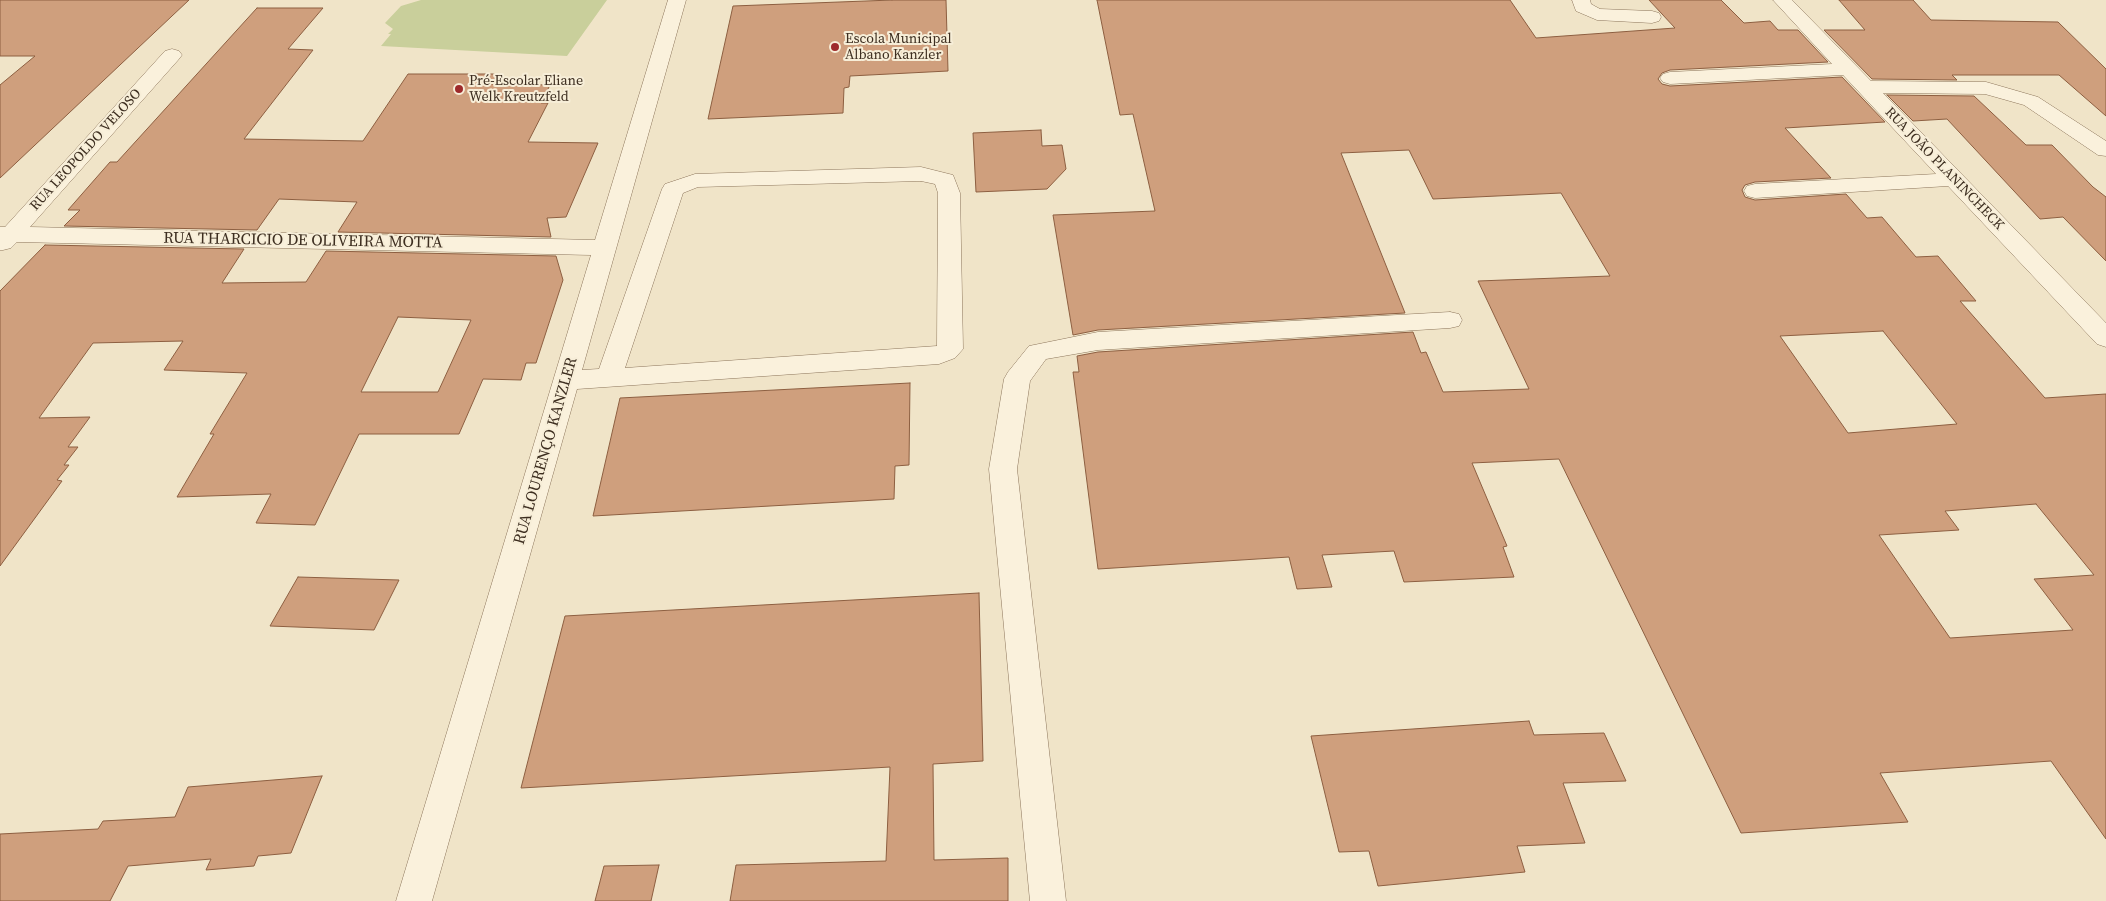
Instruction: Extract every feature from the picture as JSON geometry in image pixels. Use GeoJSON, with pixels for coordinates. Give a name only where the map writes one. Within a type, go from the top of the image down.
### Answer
{"type":"FeatureCollection","features":[{"type":"Feature","properties":{"kind":"street","name":"RUA LOURENÇO KANZLER"},"geometry":{"type":"LineString","coordinates":[[414,901],[677,0]]}},
{"type":"Feature","properties":{"kind":"street"},"geometry":{"type":"LineString","coordinates":[[1581,0],[1582,7],[1597,14],[1652,17]]}},
{"type":"Feature","properties":{"kind":"street","name":"RUA JOÃO PLANINCHECK"},"geometry":{"type":"LineString","coordinates":[[1782,0],[2106,338]]}},
{"type":"Feature","properties":{"kind":"street","name":"RUA LEOPOLDO VELOSO"},"geometry":{"type":"LineString","coordinates":[[3,238],[172,55]]}},
{"type":"Feature","properties":{"kind":"street"},"geometry":{"type":"LineString","coordinates":[[1670,78],[1848,69]]}},
{"type":"Feature","properties":{"kind":"street"},"geometry":{"type":"LineString","coordinates":[[1865,87],[1986,88],[2031,101],[2106,150]]}},
{"type":"Feature","properties":{"kind":"street"},"geometry":{"type":"LineString","coordinates":[[567,380],[609,378],[939,355],[946,352],[950,349],[951,316],[949,193],[945,180],[921,174],[715,180],[695,181],[673,189],[609,378]]}},
{"type":"Feature","properties":{"kind":"street"},"geometry":{"type":"LineString","coordinates":[[1755,191],[1954,179]]}},
{"type":"Feature","properties":{"kind":"street","name":"RUA THARCICIO DE OLIVEIRA MOTTA"},"geometry":{"type":"LineString","coordinates":[[3,238],[606,248]]}},
{"type":"Feature","properties":{"kind":"street"},"geometry":{"type":"LineString","coordinates":[[1048,901],[1003,469],[1017,379],[1038,352],[1098,341],[1450,320]]}},
{"type":"Feature","properties":{"kind":"green space"},"geometry":{"type":"Polygon","coordinates":[[[421,0],[607,0],[567,56],[381,46],[393,29],[385,23],[401,6],[421,0]]]}},
{"type":"Feature","properties":{"kind":"building"},"geometry":{"type":"Polygon","coordinates":[[[0,0],[189,0],[0,178],[0,85],[35,56],[0,56],[0,0]]]}},
{"type":"Feature","properties":{"kind":"building","name":"Escola Municipal Albano Kanzler"},"geometry":{"type":"Polygon","coordinates":[[[892,0],[946,0],[948,71],[850,76],[849,87],[844,88],[843,113],[708,119],[733,6],[892,0]]]}},
{"type":"Feature","properties":{"kind":"building"},"geometry":{"type":"Polygon","coordinates":[[[1097,0],[1510,0],[1536,38],[1675,28],[1649,0],[1721,0],[1744,23],[1770,21],[1778,30],[1798,30],[1828,62],[1670,70],[1662,73],[1658,79],[1662,84],[1670,86],[1842,77],[1885,122],[1785,128],[1831,178],[1755,182],[1745,185],[1742,190],[1745,197],[1755,200],[1846,194],[1867,218],[1882,217],[1916,257],[1938,256],[1976,301],[1960,301],[2045,398],[2106,394],[2106,839],[2051,761],[1880,773],[1908,822],[1741,833],[1559,459],[1472,463],[1507,546],[1503,547],[1514,577],[1404,582],[1394,551],[1322,555],[1332,587],[1297,589],[1289,557],[1098,569],[1073,372],[1079,372],[1077,356],[1098,352],[1413,332],[1421,353],[1426,352],[1443,392],[1529,389],[1478,281],[1610,276],[1561,193],[1433,199],[1409,150],[1341,153],[1405,313],[1098,330],[1073,335],[1053,215],[1155,211],[1133,114],[1120,115],[1097,0]],[[1883,331],[1780,336],[1848,433],[1957,424],[1883,331]],[[2036,504],[1945,511],[1959,530],[1879,535],[1950,638],[2073,630],[2034,579],[2094,575],[2036,504]]]}},
{"type":"Feature","properties":{"kind":"building"},"geometry":{"type":"Polygon","coordinates":[[[1839,0],[1913,0],[1931,20],[2058,22],[2106,69],[2106,116],[2059,75],[1952,75],[1957,80],[1872,79],[1824,30],[1865,30],[1839,0]]]}},
{"type":"Feature","properties":{"kind":"building"},"geometry":{"type":"Polygon","coordinates":[[[257,8],[323,8],[288,49],[313,50],[244,139],[363,141],[408,74],[498,74],[491,84],[550,85],[541,103],[548,103],[528,142],[598,143],[566,217],[547,218],[551,237],[338,232],[357,202],[279,199],[257,230],[64,226],[80,210],[68,210],[110,162],[117,162],[257,8]]]}},
{"type":"Feature","properties":{"kind":"building"},"geometry":{"type":"Polygon","coordinates":[[[1887,95],[1974,96],[2026,145],[2052,145],[2093,187],[2106,197],[2106,261],[2063,217],[2040,219],[1947,119],[1913,121],[1887,95]]]}},
{"type":"Feature","properties":{"kind":"building"},"geometry":{"type":"Polygon","coordinates":[[[1041,130],[1042,146],[1062,145],[1066,169],[1047,189],[976,192],[973,133],[1041,130]]]}},
{"type":"Feature","properties":{"kind":"building"},"geometry":{"type":"Polygon","coordinates":[[[45,245],[244,249],[222,283],[306,282],[326,251],[556,256],[563,280],[536,363],[526,363],[521,380],[483,379],[459,434],[359,434],[315,525],[256,523],[271,494],[177,497],[214,434],[210,434],[247,373],[164,370],[183,341],[93,343],[39,418],[90,417],[68,447],[78,447],[64,465],[69,465],[57,480],[62,481],[0,566],[0,291],[45,245]],[[398,317],[361,392],[438,392],[471,320],[398,317]]]}},
{"type":"Feature","properties":{"kind":"building"},"geometry":{"type":"Polygon","coordinates":[[[910,383],[909,465],[895,466],[894,499],[593,516],[620,398],[910,383]]]}},
{"type":"Feature","properties":{"kind":"building"},"geometry":{"type":"Polygon","coordinates":[[[298,577],[399,580],[374,630],[270,626],[298,577]]]}},
{"type":"Feature","properties":{"kind":"building"},"geometry":{"type":"Polygon","coordinates":[[[979,593],[983,761],[933,764],[934,860],[1008,858],[1008,901],[730,901],[736,865],[886,861],[890,767],[521,788],[565,616],[979,593]]]}},
{"type":"Feature","properties":{"kind":"building"},"geometry":{"type":"Polygon","coordinates":[[[1529,721],[1534,735],[1604,733],[1626,781],[1563,783],[1585,843],[1517,846],[1525,872],[1378,886],[1369,851],[1339,852],[1311,736],[1529,721]]]}},
{"type":"Feature","properties":{"kind":"building"},"geometry":{"type":"Polygon","coordinates":[[[322,776],[291,853],[258,856],[254,866],[206,870],[211,859],[128,866],[110,901],[0,901],[0,834],[98,829],[103,821],[175,817],[188,787],[322,776]]]}},
{"type":"Feature","properties":{"kind":"building"},"geometry":{"type":"Polygon","coordinates":[[[659,865],[651,901],[595,901],[604,866],[659,865]]]}},
{"type":"Feature","properties":{"kind":"place","name":"Escola Municipal Albano Kanzler"},"geometry":{"type":"Point","coordinates":[835,47]}},
{"type":"Feature","properties":{"kind":"place","name":"Pré-Escolar Eliane Welk Kreutzfeld"},"geometry":{"type":"Point","coordinates":[459,89]}}]}
